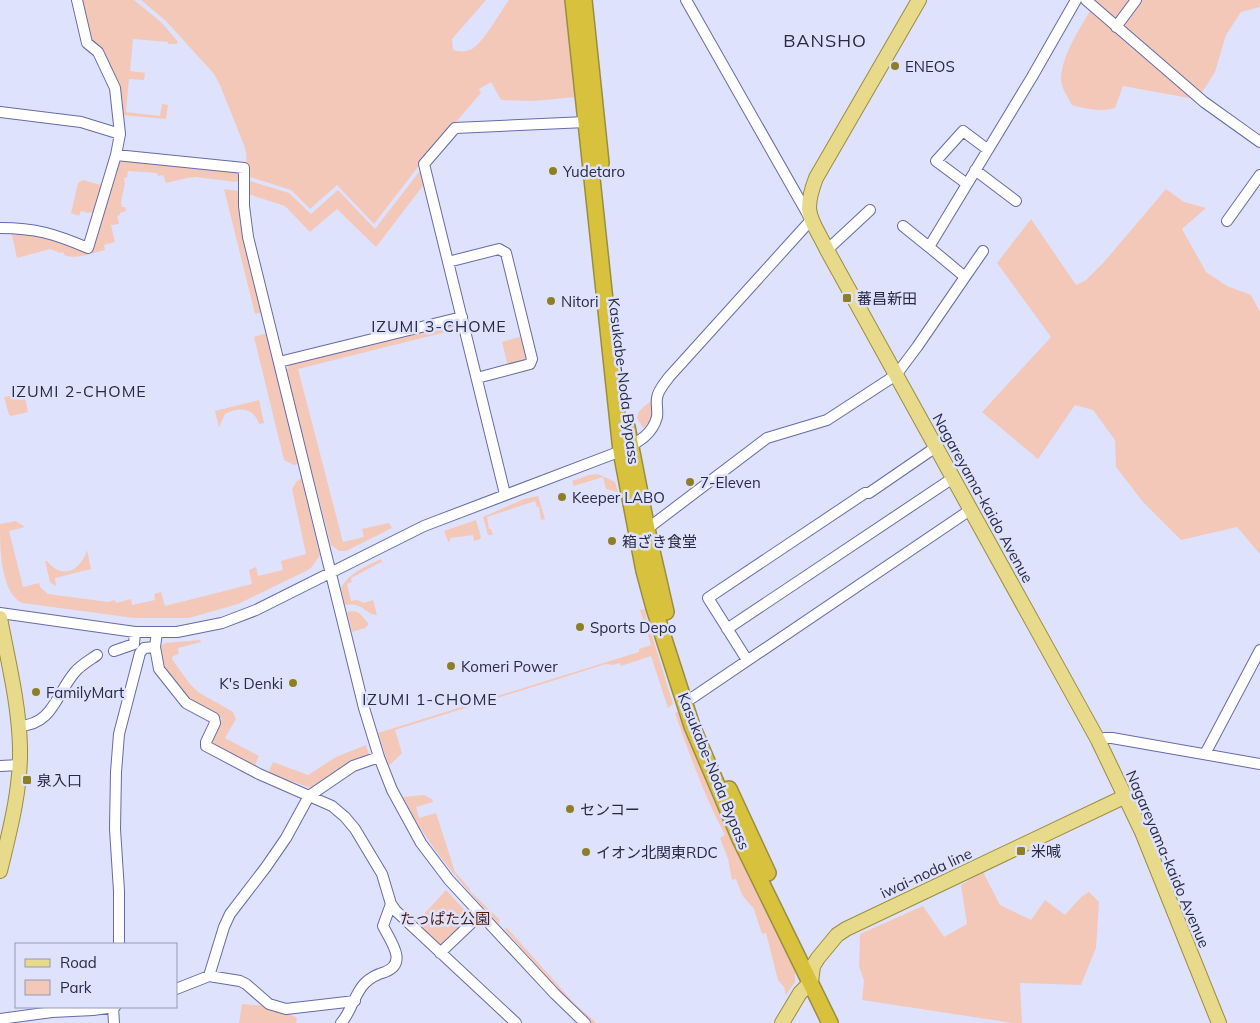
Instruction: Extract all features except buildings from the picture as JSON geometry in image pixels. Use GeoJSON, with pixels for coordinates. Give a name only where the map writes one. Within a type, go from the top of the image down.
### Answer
{"type":"FeatureCollection","features":[{"type":"Feature","properties":{"kind":"highway","name":"Kasukabe-Noda Bypass"},"geometry":{"type":"LineString","coordinates":[[573,0],[586,122],[639,548],[654,608],[692,726],[740,839],[830,1023]]}},
{"type":"Feature","properties":{"kind":"highway","name":"Kasukabe-Noda Bypass"},"geometry":{"type":"LineString","coordinates":[[584,0],[624,408],[626,448],[647,530],[663,604],[692,698],[712,750],[840,1023]]}},
{"type":"Feature","properties":{"kind":"main road","name":"Nagareyama-kaido Avenue"},"geometry":{"type":"LineString","coordinates":[[919,0],[816,178],[808,205],[811,220],[1098,740],[1126,796],[1157,869],[1218,1023]]}},
{"type":"Feature","properties":{"kind":"main road"},"geometry":{"type":"LineString","coordinates":[[0,618],[19,726],[20,765],[13,816],[0,871]]}},
{"type":"Feature","properties":{"kind":"main road","name":"iwai-noda line"},"geometry":{"type":"LineString","coordinates":[[812,966],[837,935],[857,923],[1126,796]]}},
{"type":"Feature","properties":{"kind":"main road"},"geometry":{"type":"LineString","coordinates":[[782,1023],[800,993],[811,982],[812,966]]}},
{"type":"Feature","properties":{"kind":"street"},"geometry":{"type":"LineString","coordinates":[[0,228],[25,228],[58,235],[88,248],[116,155],[120,134],[115,88],[98,52],[87,42],[77,0]]}},
{"type":"Feature","properties":{"kind":"street"},"geometry":{"type":"LineString","coordinates":[[0,613],[135,632],[196,629],[234,619],[409,532],[643,440],[653,426],[658,411],[657,399],[668,378],[811,220],[686,0]]}},
{"type":"Feature","properties":{"kind":"street"},"geometry":{"type":"LineString","coordinates":[[929,247],[1032,77],[1076,0]]}},
{"type":"Feature","properties":{"kind":"street"},"geometry":{"type":"LineString","coordinates":[[1086,0],[1204,102],[1260,142]]}},
{"type":"Feature","properties":{"kind":"street"},"geometry":{"type":"LineString","coordinates":[[1116,27],[1136,0]]}},
{"type":"Feature","properties":{"kind":"street"},"geometry":{"type":"LineString","coordinates":[[0,112],[81,122],[120,134]]}},
{"type":"Feature","properties":{"kind":"street"},"geometry":{"type":"LineString","coordinates":[[505,494],[424,164],[455,128],[586,122]]}},
{"type":"Feature","properties":{"kind":"street"},"geometry":{"type":"LineString","coordinates":[[967,184],[936,161],[962,131],[987,149]]}},
{"type":"Feature","properties":{"kind":"street"},"geometry":{"type":"LineString","coordinates":[[116,155],[244,168],[243,193],[246,223],[279,362],[364,708],[395,797],[421,843],[449,880],[555,994],[585,1023]]}},
{"type":"Feature","properties":{"kind":"street"},"geometry":{"type":"LineString","coordinates":[[975,170],[1016,200]]}},
{"type":"Feature","properties":{"kind":"street"},"geometry":{"type":"LineString","coordinates":[[1227,221],[1260,175]]}},
{"type":"Feature","properties":{"kind":"street"},"geometry":{"type":"LineString","coordinates":[[826,250],[870,210]]}},
{"type":"Feature","properties":{"kind":"street"},"geometry":{"type":"LineString","coordinates":[[903,226],[965,277]]}},
{"type":"Feature","properties":{"kind":"street"},"geometry":{"type":"LineString","coordinates":[[448,262],[499,250],[506,253],[532,359],[530,364],[476,378]]}},
{"type":"Feature","properties":{"kind":"street"},"geometry":{"type":"LineString","coordinates":[[647,530],[767,438],[827,420],[896,375],[918,347],[983,251]]}},
{"type":"Feature","properties":{"kind":"street"},"geometry":{"type":"LineString","coordinates":[[279,362],[462,317]]}},
{"type":"Feature","properties":{"kind":"street"},"geometry":{"type":"LineString","coordinates":[[747,660],[708,598],[936,447]]}},
{"type":"Feature","properties":{"kind":"street"},"geometry":{"type":"LineString","coordinates":[[727,629],[952,478]]}},
{"type":"Feature","properties":{"kind":"street"},"geometry":{"type":"LineString","coordinates":[[692,698],[970,510]]}},
{"type":"Feature","properties":{"kind":"street"},"geometry":{"type":"LineString","coordinates":[[114,651],[134,644],[135,632]]}},
{"type":"Feature","properties":{"kind":"street"},"geometry":{"type":"LineString","coordinates":[[157,632],[155,647],[159,669],[186,703],[214,718],[216,723],[206,742],[206,746],[259,774],[332,806],[345,817],[355,828],[382,874],[391,904],[396,911],[516,1023]]}},
{"type":"Feature","properties":{"kind":"street"},"geometry":{"type":"LineString","coordinates":[[119,943],[119,891],[115,829],[119,734],[140,653],[144,648],[155,647]]}},
{"type":"Feature","properties":{"kind":"street"},"geometry":{"type":"LineString","coordinates":[[1205,754],[1260,650]]}},
{"type":"Feature","properties":{"kind":"street"},"geometry":{"type":"LineString","coordinates":[[19,726],[29,726],[44,718],[76,670],[97,655]]}},
{"type":"Feature","properties":{"kind":"street"},"geometry":{"type":"LineString","coordinates":[[1098,740],[1112,738],[1260,764]]}},
{"type":"Feature","properties":{"kind":"street"},"geometry":{"type":"LineString","coordinates":[[209,976],[224,927],[230,914],[286,838],[309,796],[353,766],[380,757]]}},
{"type":"Feature","properties":{"kind":"street"},"geometry":{"type":"LineString","coordinates":[[0,766],[20,765]]}},
{"type":"Feature","properties":{"kind":"street"},"geometry":{"type":"LineString","coordinates":[[341,1023],[347,1016],[365,983],[374,976],[392,969],[397,964],[398,958],[383,926],[391,904]]}},
{"type":"Feature","properties":{"kind":"street"},"geometry":{"type":"LineString","coordinates":[[440,954],[481,914]]}},
{"type":"Feature","properties":{"kind":"street"},"geometry":{"type":"LineString","coordinates":[[178,988],[209,976],[240,981],[269,1004],[286,1009],[355,1000]]}},
{"type":"Feature","properties":{"kind":"street"},"geometry":{"type":"LineString","coordinates":[[0,1020],[52,1012],[102,1008]]}},
{"type":"Feature","properties":{"kind":"street"},"geometry":{"type":"LineString","coordinates":[[114,1008],[114,1023]]}},
{"type":"Feature","properties":{"kind":"green space"},"geometry":{"type":"Polygon","coordinates":[[[79,0],[134,0],[162,23],[178,42],[176,44],[168,44],[168,42],[133,39],[130,71],[145,73],[144,80],[129,79],[126,112],[160,116],[162,104],[168,105],[166,119],[121,115],[90,42],[79,0]]]}},
{"type":"Feature","properties":{"kind":"green space"},"geometry":{"type":"Polygon","coordinates":[[[141,0],[486,0],[452,39],[453,50],[467,51],[476,46],[481,40],[509,0],[565,0],[575,97],[534,101],[501,100],[491,82],[479,89],[481,93],[424,159],[374,224],[337,185],[310,209],[291,190],[247,176],[244,145],[214,74],[166,21],[141,0]]]}},
{"type":"Feature","properties":{"kind":"green space"},"geometry":{"type":"Polygon","coordinates":[[[1096,0],[1260,0],[1260,7],[1241,12],[1226,35],[1215,72],[1203,91],[1189,98],[1123,86],[1115,108],[1099,110],[1072,105],[1061,82],[1062,69],[1069,48],[1096,0]]]}},
{"type":"Feature","properties":{"kind":"green space"},"geometry":{"type":"Polygon","coordinates":[[[123,159],[239,172],[239,180],[236,182],[191,177],[166,183],[163,175],[158,176],[157,173],[128,171],[127,177],[124,178],[125,185],[121,200],[122,207],[125,207],[126,211],[117,216],[119,224],[111,225],[115,242],[104,245],[105,250],[91,254],[119,162],[123,159]]]}},
{"type":"Feature","properties":{"kind":"green space"},"geometry":{"type":"Polygon","coordinates":[[[419,172],[425,183],[376,247],[337,209],[310,232],[285,206],[248,194],[247,184],[250,181],[289,193],[311,214],[338,190],[375,229],[419,172]]]}},
{"type":"Feature","properties":{"kind":"green space"},"geometry":{"type":"Polygon","coordinates":[[[83,180],[104,186],[94,214],[81,211],[79,216],[71,213],[78,183],[83,180]]]}},
{"type":"Feature","properties":{"kind":"green space"},"geometry":{"type":"Polygon","coordinates":[[[224,189],[239,191],[242,229],[262,312],[255,314],[224,189]]]}},
{"type":"Feature","properties":{"kind":"green space"},"geometry":{"type":"Polygon","coordinates":[[[1166,189],[1184,202],[1206,208],[1182,229],[1206,272],[1227,286],[1251,295],[1260,312],[1260,554],[1237,527],[1181,540],[1143,502],[1116,467],[1115,440],[1093,410],[1075,405],[1038,459],[982,412],[1051,337],[997,263],[1031,219],[1076,285],[1086,280],[1104,262],[1166,189]]]}},
{"type":"Feature","properties":{"kind":"green space"},"geometry":{"type":"Polygon","coordinates":[[[11,231],[59,239],[91,254],[73,257],[50,249],[17,258],[11,231]]]}},
{"type":"Feature","properties":{"kind":"green space"},"geometry":{"type":"Polygon","coordinates":[[[450,323],[458,327],[458,329],[298,369],[343,542],[364,537],[362,529],[389,523],[392,528],[346,551],[339,551],[331,545],[286,372],[290,364],[450,323]]]}},
{"type":"Feature","properties":{"kind":"green space"},"geometry":{"type":"Polygon","coordinates":[[[267,333],[299,464],[294,465],[284,460],[254,337],[267,333]]]}},
{"type":"Feature","properties":{"kind":"green space"},"geometry":{"type":"Polygon","coordinates":[[[523,336],[528,358],[526,362],[508,366],[502,342],[523,336]]]}},
{"type":"Feature","properties":{"kind":"green space"},"geometry":{"type":"Polygon","coordinates":[[[24,393],[28,412],[9,415],[4,397],[24,393]]]}},
{"type":"Feature","properties":{"kind":"green space"},"geometry":{"type":"Polygon","coordinates":[[[259,400],[264,423],[259,424],[254,415],[241,409],[225,414],[219,427],[215,411],[259,400]]]}},
{"type":"Feature","properties":{"kind":"green space"},"geometry":{"type":"Polygon","coordinates":[[[652,400],[650,419],[643,428],[637,418],[639,411],[652,400]]]}},
{"type":"Feature","properties":{"kind":"green space"},"geometry":{"type":"Polygon","coordinates":[[[598,474],[615,482],[618,492],[606,489],[603,477],[574,486],[572,481],[589,475],[598,474]]]}},
{"type":"Feature","properties":{"kind":"green space"},"geometry":{"type":"Polygon","coordinates":[[[302,478],[320,555],[312,567],[306,571],[238,604],[189,618],[134,618],[22,603],[9,589],[5,579],[1,556],[0,524],[16,521],[25,527],[9,531],[23,587],[39,583],[40,587],[48,594],[108,602],[115,600],[116,603],[131,599],[132,605],[155,600],[154,594],[161,592],[165,606],[252,584],[249,570],[256,567],[258,576],[283,570],[281,561],[306,554],[292,489],[297,481],[302,478]]]}},
{"type":"Feature","properties":{"kind":"green space"},"geometry":{"type":"Polygon","coordinates":[[[538,496],[545,519],[541,520],[539,507],[537,507],[535,501],[487,517],[489,529],[491,529],[493,535],[488,535],[483,517],[524,499],[538,496]]]}},
{"type":"Feature","properties":{"kind":"green space"},"geometry":{"type":"Polygon","coordinates":[[[476,520],[480,539],[474,541],[473,535],[450,538],[450,542],[448,541],[444,531],[476,520]]]}},
{"type":"Feature","properties":{"kind":"green space"},"geometry":{"type":"Polygon","coordinates":[[[87,550],[91,569],[55,578],[56,586],[50,582],[45,561],[59,570],[70,570],[76,568],[87,550]]]}},
{"type":"Feature","properties":{"kind":"green space"},"geometry":{"type":"Polygon","coordinates":[[[381,559],[384,567],[381,562],[351,578],[352,582],[347,584],[351,601],[357,600],[364,603],[373,600],[377,615],[369,613],[356,605],[345,605],[341,588],[345,582],[358,570],[381,559]]]}},
{"type":"Feature","properties":{"kind":"green space"},"geometry":{"type":"Polygon","coordinates":[[[644,609],[673,704],[668,708],[651,656],[621,666],[620,663],[606,664],[395,730],[402,753],[389,766],[378,733],[639,652],[639,649],[651,645],[640,610],[644,609]]]}},
{"type":"Feature","properties":{"kind":"green space"},"geometry":{"type":"Polygon","coordinates":[[[354,611],[359,613],[369,624],[365,628],[352,632],[347,612],[354,611]]]}},
{"type":"Feature","properties":{"kind":"green space"},"geometry":{"type":"Polygon","coordinates":[[[200,640],[201,642],[178,648],[179,654],[173,656],[172,659],[198,692],[233,712],[236,719],[225,738],[259,756],[254,767],[212,744],[211,739],[222,719],[190,700],[162,665],[161,646],[165,643],[200,640]]]}},
{"type":"Feature","properties":{"kind":"green space"},"geometry":{"type":"Polygon","coordinates":[[[678,712],[712,797],[795,970],[795,982],[786,995],[784,987],[778,980],[766,933],[762,934],[754,909],[742,895],[736,879],[732,880],[728,859],[720,838],[725,835],[710,805],[692,760],[675,713],[678,712]]]}},
{"type":"Feature","properties":{"kind":"green space"},"geometry":{"type":"Polygon","coordinates":[[[366,745],[368,757],[343,767],[311,788],[271,774],[269,771],[273,762],[308,775],[336,757],[366,745]]]}},
{"type":"Feature","properties":{"kind":"green space"},"geometry":{"type":"Polygon","coordinates":[[[424,795],[432,799],[433,802],[416,807],[419,818],[436,813],[455,872],[470,891],[499,919],[499,924],[446,864],[412,815],[403,797],[424,795]]]}},
{"type":"Feature","properties":{"kind":"green space"},"geometry":{"type":"Polygon","coordinates":[[[983,872],[1000,905],[1031,920],[1045,900],[1065,915],[1081,897],[1089,892],[1099,902],[1096,948],[1081,985],[1020,983],[1022,1023],[862,1000],[864,981],[859,966],[860,934],[923,906],[944,937],[967,924],[961,885],[983,872]]]}},
{"type":"Feature","properties":{"kind":"green space","name":"たっぱた公園"},"geometry":{"type":"Polygon","coordinates":[[[446,890],[470,916],[470,920],[443,946],[438,946],[415,924],[446,890]]]}},
{"type":"Feature","properties":{"kind":"green space"},"geometry":{"type":"Polygon","coordinates":[[[507,928],[575,1004],[597,1023],[591,1023],[568,1001],[504,929],[507,928]]]}},
{"type":"Feature","properties":{"kind":"green space"},"geometry":{"type":"Polygon","coordinates":[[[242,1004],[278,1007],[297,1018],[296,1023],[239,1023],[242,1004]]]}},
{"type":"Feature","properties":{"kind":"place","name":"ENEOS"},"geometry":{"type":"Point","coordinates":[895,66]}},
{"type":"Feature","properties":{"kind":"place","name":"Yudetaro"},"geometry":{"type":"Point","coordinates":[553,171]}},
{"type":"Feature","properties":{"kind":"place","name":"蕃昌新田"},"geometry":{"type":"Point","coordinates":[847,298]}},
{"type":"Feature","properties":{"kind":"place","name":"Nitori"},"geometry":{"type":"Point","coordinates":[551,301]}},
{"type":"Feature","properties":{"kind":"place","name":"7-Eleven"},"geometry":{"type":"Point","coordinates":[690,482]}},
{"type":"Feature","properties":{"kind":"place","name":"Keeper LABO"},"geometry":{"type":"Point","coordinates":[562,497]}},
{"type":"Feature","properties":{"kind":"place","name":"箱ざき食堂"},"geometry":{"type":"Point","coordinates":[612,541]}},
{"type":"Feature","properties":{"kind":"place","name":"Sports Depo"},"geometry":{"type":"Point","coordinates":[580,627]}},
{"type":"Feature","properties":{"kind":"place","name":"Komeri Power"},"geometry":{"type":"Point","coordinates":[451,666]}},
{"type":"Feature","properties":{"kind":"place","name":"K's Denki"},"geometry":{"type":"Point","coordinates":[293,683]}},
{"type":"Feature","properties":{"kind":"place","name":"FamilyMart"},"geometry":{"type":"Point","coordinates":[36,692]}},
{"type":"Feature","properties":{"kind":"place","name":"泉入口"},"geometry":{"type":"Point","coordinates":[27,780]}},
{"type":"Feature","properties":{"kind":"place","name":"センコー"},"geometry":{"type":"Point","coordinates":[570,809]}},
{"type":"Feature","properties":{"kind":"place","name":"米喊"},"geometry":{"type":"Point","coordinates":[1021,851]}},
{"type":"Feature","properties":{"kind":"place","name":"イオン北関東RDC"},"geometry":{"type":"Point","coordinates":[586,852]}},
{"type":"Feature","properties":{"kind":"district","name":"BANSHO"},"geometry":{"type":"Point","coordinates":[825,40]}},
{"type":"Feature","properties":{"kind":"district","name":"IZUMI 3-CHOME"},"geometry":{"type":"Point","coordinates":[439,326]}},
{"type":"Feature","properties":{"kind":"district","name":"IZUMI 2-CHOME"},"geometry":{"type":"Point","coordinates":[79,391]}},
{"type":"Feature","properties":{"kind":"district","name":"IZUMI 1-CHOME"},"geometry":{"type":"Point","coordinates":[430,699]}}]}
